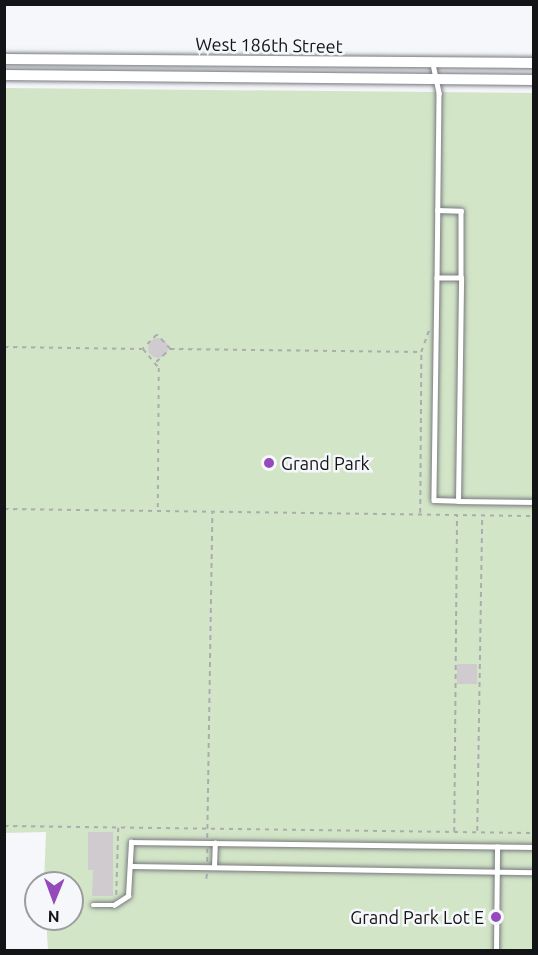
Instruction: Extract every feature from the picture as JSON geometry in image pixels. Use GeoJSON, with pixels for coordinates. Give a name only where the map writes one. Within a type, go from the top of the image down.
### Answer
{"type":"FeatureCollection","features":[{"type":"Feature","properties":{"kind":"street","name":"West 186th Street"},"geometry":{"type":"LineString","coordinates":[[4,59],[534,63]]}},
{"type":"Feature","properties":{"kind":"street","name":"West 186th Street"},"geometry":{"type":"LineString","coordinates":[[4,75],[534,80]]}},
{"type":"Feature","properties":{"kind":"lane"},"geometry":{"type":"LineString","coordinates":[[433,63],[434,80],[439,93],[434,500],[534,502]]}},
{"type":"Feature","properties":{"kind":"lane"},"geometry":{"type":"LineString","coordinates":[[437,210],[461,211],[458,501]]}},
{"type":"Feature","properties":{"kind":"lane"},"geometry":{"type":"LineString","coordinates":[[437,278],[461,278]]}},
{"type":"Feature","properties":{"kind":"lane"},"geometry":{"type":"LineString","coordinates":[[93,904],[116,904],[128,896],[131,842],[534,847]]}},
{"type":"Feature","properties":{"kind":"lane"},"geometry":{"type":"LineString","coordinates":[[214,867],[215,843]]}},
{"type":"Feature","properties":{"kind":"lane"},"geometry":{"type":"LineString","coordinates":[[496,951],[497,847]]}},
{"type":"Feature","properties":{"kind":"lane"},"geometry":{"type":"LineString","coordinates":[[131,866],[534,872]]}},
{"type":"Feature","properties":{"kind":"path"},"geometry":{"type":"LineString","coordinates":[[420,514],[421,352],[431,323]]}},
{"type":"Feature","properties":{"kind":"path"},"geometry":{"type":"LineString","coordinates":[[143,349],[157,335],[170,349]]}},
{"type":"Feature","properties":{"kind":"path"},"geometry":{"type":"LineString","coordinates":[[4,347],[143,349],[156,362],[158,511]]}},
{"type":"Feature","properties":{"kind":"path"},"geometry":{"type":"LineString","coordinates":[[156,362],[170,349],[421,352]]}},
{"type":"Feature","properties":{"kind":"path"},"geometry":{"type":"LineString","coordinates":[[4,509],[534,516]]}},
{"type":"Feature","properties":{"kind":"path"},"geometry":{"type":"LineString","coordinates":[[207,879],[212,512]]}},
{"type":"Feature","properties":{"kind":"path"},"geometry":{"type":"LineString","coordinates":[[454,832],[457,515]]}},
{"type":"Feature","properties":{"kind":"path"},"geometry":{"type":"LineString","coordinates":[[477,832],[482,515]]}},
{"type":"Feature","properties":{"kind":"path"},"geometry":{"type":"LineString","coordinates":[[4,826],[534,833]]}},
{"type":"Feature","properties":{"kind":"path"},"geometry":{"type":"LineString","coordinates":[[116,904],[118,827]]}},
{"type":"Feature","properties":{"kind":"green space","name":"Grand Park"},"geometry":{"type":"Polygon","coordinates":[[[5,88],[533,93],[533,950],[48,950],[47,931],[84,931],[84,871],[44,871],[46,832],[5,833],[5,88]]]}},
{"type":"Feature","properties":{"kind":"building"},"geometry":{"type":"Polygon","coordinates":[[[154,338],[162,338],[168,344],[168,352],[162,358],[154,358],[148,352],[148,344],[154,338]]]}},
{"type":"Feature","properties":{"kind":"building"},"geometry":{"type":"Polygon","coordinates":[[[457,664],[477,664],[477,684],[457,684],[457,664]]]}},
{"type":"Feature","properties":{"kind":"building"},"geometry":{"type":"Polygon","coordinates":[[[88,832],[113,832],[113,896],[92,896],[93,870],[88,870],[88,832]]]}},
{"type":"Feature","properties":{"kind":"place","name":"Grand Park"},"geometry":{"type":"Point","coordinates":[269,463]}},
{"type":"Feature","properties":{"kind":"place","name":"Grand Park Lot E"},"geometry":{"type":"Point","coordinates":[496,917]}}]}
